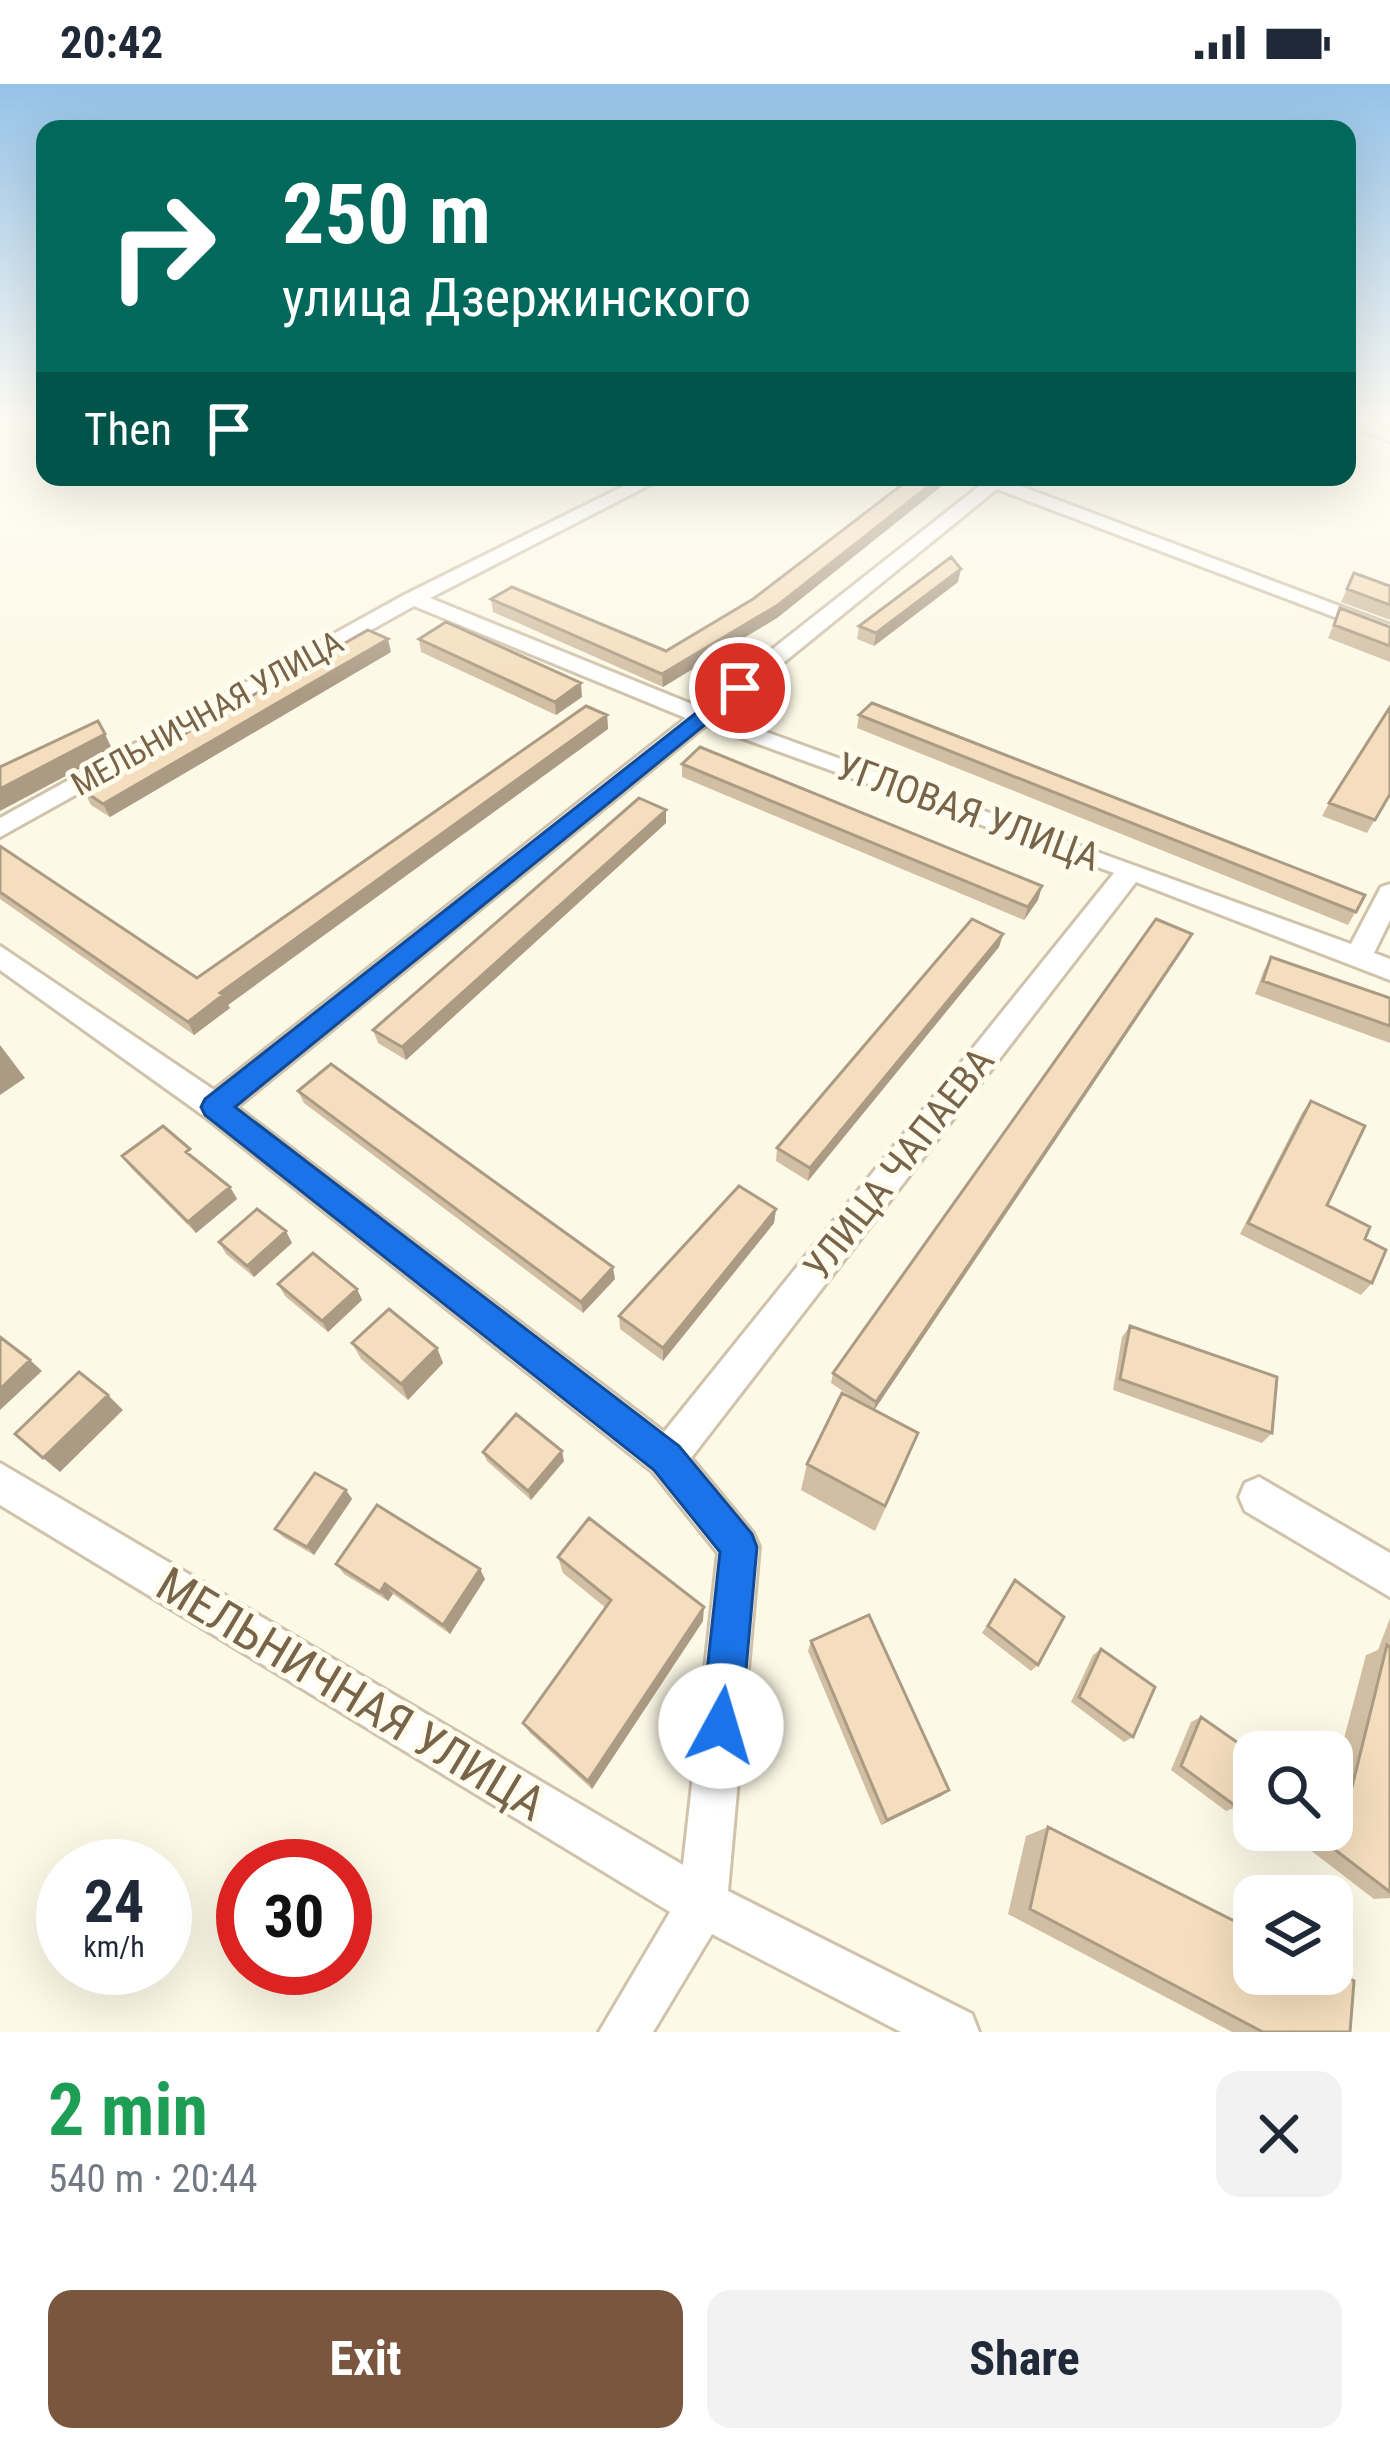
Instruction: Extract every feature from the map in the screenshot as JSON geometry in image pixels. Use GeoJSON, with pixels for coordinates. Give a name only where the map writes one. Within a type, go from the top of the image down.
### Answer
{"type":"FeatureCollection","features":[{"type":"Feature","properties":{"kind":"street","name":"МЕЛЬНИЧНАЯ УЛИЦА"},"geometry":{"type":"LineString","coordinates":[[0,829],[413,598],[590,510]]}},
{"type":"Feature","properties":{"kind":"street"},"geometry":{"type":"LineString","coordinates":[[215,1107],[704,717],[955,510]]}},
{"type":"Feature","properties":{"kind":"street"},"geometry":{"type":"LineString","coordinates":[[1072,510],[1390,632]]}},
{"type":"Feature","properties":{"kind":"street","name":"УГЛОВАЯ УЛИЦА"},"geometry":{"type":"LineString","coordinates":[[413,598],[704,717],[1131,870],[1390,970]]}},
{"type":"Feature","properties":{"kind":"street","name":"УЛИЦА ЧАПАЕВА"},"geometry":{"type":"LineString","coordinates":[[667,1458],[1131,870]]}},
{"type":"Feature","properties":{"kind":"street"},"geometry":{"type":"LineString","coordinates":[[1358,957],[1390,893]]}},
{"type":"Feature","properties":{"kind":"street"},"geometry":{"type":"LineString","coordinates":[[0,956],[215,1107],[667,1458],[739,1547],[703,1904],[625,2032]]}},
{"type":"Feature","properties":{"kind":"street","name":"МЕЛЬНИЧНАЯ УЛИЦА"},"geometry":{"type":"LineString","coordinates":[[0,1483],[703,1904],[954,2032]]}},
{"type":"Feature","properties":{"kind":"street"},"geometry":{"type":"LineString","coordinates":[[1259,1497],[1390,1576]]}},
{"type":"Feature","properties":{"kind":"building"},"geometry":{"type":"Polygon","coordinates":[[[869,510],[898,510],[778,605],[662,674],[491,599],[512,587],[666,651],[753,599],[869,510]]]}},
{"type":"Feature","properties":{"kind":"building"},"geometry":{"type":"Polygon","coordinates":[[[951,557],[961,569],[876,633],[859,626],[951,557]]]}},
{"type":"Feature","properties":{"kind":"building"},"geometry":{"type":"Polygon","coordinates":[[[1354,573],[1390,586],[1390,605],[1347,589],[1354,573]]]}},
{"type":"Feature","properties":{"kind":"building"},"geometry":{"type":"Polygon","coordinates":[[[1340,608],[1390,627],[1390,646],[1334,625],[1340,608]]]}},
{"type":"Feature","properties":{"kind":"building"},"geometry":{"type":"Polygon","coordinates":[[[446,622],[581,683],[555,702],[419,639],[446,622]]]}},
{"type":"Feature","properties":{"kind":"building"},"geometry":{"type":"Polygon","coordinates":[[[368,630],[388,639],[103,804],[84,791],[368,630]]]}},
{"type":"Feature","properties":{"kind":"building"},"geometry":{"type":"Polygon","coordinates":[[[872,703],[1365,895],[1356,912],[859,715],[872,703]]]}},
{"type":"Feature","properties":{"kind":"building"},"geometry":{"type":"Polygon","coordinates":[[[586,706],[607,715],[220,993],[223,995],[188,1022],[0,892],[0,846],[197,978],[586,706]]]}},
{"type":"Feature","properties":{"kind":"building"},"geometry":{"type":"Polygon","coordinates":[[[1390,707],[1390,794],[1375,820],[1329,803],[1390,707]]]}},
{"type":"Feature","properties":{"kind":"building"},"geometry":{"type":"Polygon","coordinates":[[[98,721],[105,734],[0,789],[0,767],[98,721]]]}},
{"type":"Feature","properties":{"kind":"building"},"geometry":{"type":"Polygon","coordinates":[[[700,747],[1042,886],[1028,907],[682,764],[700,747]]]}},
{"type":"Feature","properties":{"kind":"building"},"geometry":{"type":"Polygon","coordinates":[[[639,798],[666,810],[402,1047],[373,1030],[639,798]]]}},
{"type":"Feature","properties":{"kind":"building"},"geometry":{"type":"Polygon","coordinates":[[[972,919],[1003,934],[810,1168],[777,1148],[972,919]]]}},
{"type":"Feature","properties":{"kind":"building"},"geometry":{"type":"Polygon","coordinates":[[[1156,919],[1192,934],[876,1402],[833,1373],[1156,919]]]}},
{"type":"Feature","properties":{"kind":"building"},"geometry":{"type":"Polygon","coordinates":[[[1271,957],[1390,998],[1390,1026],[1263,981],[1271,957]]]}},
{"type":"Feature","properties":{"kind":"building"},"geometry":{"type":"Polygon","coordinates":[[[331,1064],[613,1267],[581,1302],[298,1091],[331,1064]]]}},
{"type":"Feature","properties":{"kind":"building"},"geometry":{"type":"Polygon","coordinates":[[[1311,1101],[1365,1126],[1327,1205],[1370,1227],[1365,1239],[1386,1250],[1372,1283],[1248,1223],[1311,1101]]]}},
{"type":"Feature","properties":{"kind":"building"},"geometry":{"type":"Polygon","coordinates":[[[163,1126],[190,1149],[186,1152],[230,1187],[188,1222],[122,1156],[163,1126]]]}},
{"type":"Feature","properties":{"kind":"building"},"geometry":{"type":"Polygon","coordinates":[[[739,1186],[776,1209],[663,1348],[619,1316],[739,1186]]]}},
{"type":"Feature","properties":{"kind":"building"},"geometry":{"type":"Polygon","coordinates":[[[257,1209],[286,1231],[247,1266],[219,1242],[257,1209]]]}},
{"type":"Feature","properties":{"kind":"building"},"geometry":{"type":"Polygon","coordinates":[[[313,1253],[357,1289],[322,1321],[278,1284],[313,1253]]]}},
{"type":"Feature","properties":{"kind":"building"},"geometry":{"type":"Polygon","coordinates":[[[389,1309],[437,1348],[401,1384],[352,1343],[389,1309]]]}},
{"type":"Feature","properties":{"kind":"building"},"geometry":{"type":"Polygon","coordinates":[[[1130,1326],[1277,1377],[1272,1433],[1120,1379],[1130,1326]]]}},
{"type":"Feature","properties":{"kind":"building"},"geometry":{"type":"Polygon","coordinates":[[[0,1337],[30,1360],[0,1389],[0,1337]]]}},
{"type":"Feature","properties":{"kind":"building"},"geometry":{"type":"Polygon","coordinates":[[[79,1372],[108,1395],[43,1458],[15,1434],[79,1372]]]}},
{"type":"Feature","properties":{"kind":"building"},"geometry":{"type":"Polygon","coordinates":[[[842,1393],[918,1433],[885,1506],[807,1464],[842,1393]]]}},
{"type":"Feature","properties":{"kind":"building"},"geometry":{"type":"Polygon","coordinates":[[[516,1414],[562,1451],[528,1491],[483,1452],[516,1414]]]}},
{"type":"Feature","properties":{"kind":"building"},"geometry":{"type":"Polygon","coordinates":[[[315,1473],[346,1490],[307,1547],[275,1529],[315,1473]]]}},
{"type":"Feature","properties":{"kind":"building"},"geometry":{"type":"Polygon","coordinates":[[[377,1505],[480,1569],[443,1625],[385,1584],[380,1592],[336,1564],[377,1505]]]}},
{"type":"Feature","properties":{"kind":"building"},"geometry":{"type":"Polygon","coordinates":[[[589,1518],[704,1607],[588,1781],[523,1723],[611,1600],[558,1557],[589,1518]]]}},
{"type":"Feature","properties":{"kind":"building"},"geometry":{"type":"Polygon","coordinates":[[[1015,1580],[1064,1617],[1038,1665],[988,1626],[1015,1580]]]}},
{"type":"Feature","properties":{"kind":"building"},"geometry":{"type":"Polygon","coordinates":[[[869,1615],[949,1790],[887,1820],[811,1641],[869,1615]]]}},
{"type":"Feature","properties":{"kind":"building"},"geometry":{"type":"Polygon","coordinates":[[[1387,1645],[1390,1892],[1337,1851],[1353,1851],[1353,1783],[1387,1645]]]}},
{"type":"Feature","properties":{"kind":"building"},"geometry":{"type":"Polygon","coordinates":[[[1101,1649],[1155,1687],[1133,1737],[1079,1697],[1101,1649]]]}},
{"type":"Feature","properties":{"kind":"building"},"geometry":{"type":"Polygon","coordinates":[[[1201,1717],[1233,1739],[1233,1804],[1181,1766],[1201,1717]]]}},
{"type":"Feature","properties":{"kind":"building"},"geometry":{"type":"Polygon","coordinates":[[[1048,1827],[1233,1920],[1233,1995],[1353,1995],[1350,2032],[1263,2032],[1030,1909],[1048,1827]]]}},
{"type":"Feature","properties":{"kind":"route"},"geometry":{"type":"LineString","coordinates":[[721,1726],[739,1547],[667,1458],[215,1107],[298,1036],[740,688]]}}]}
